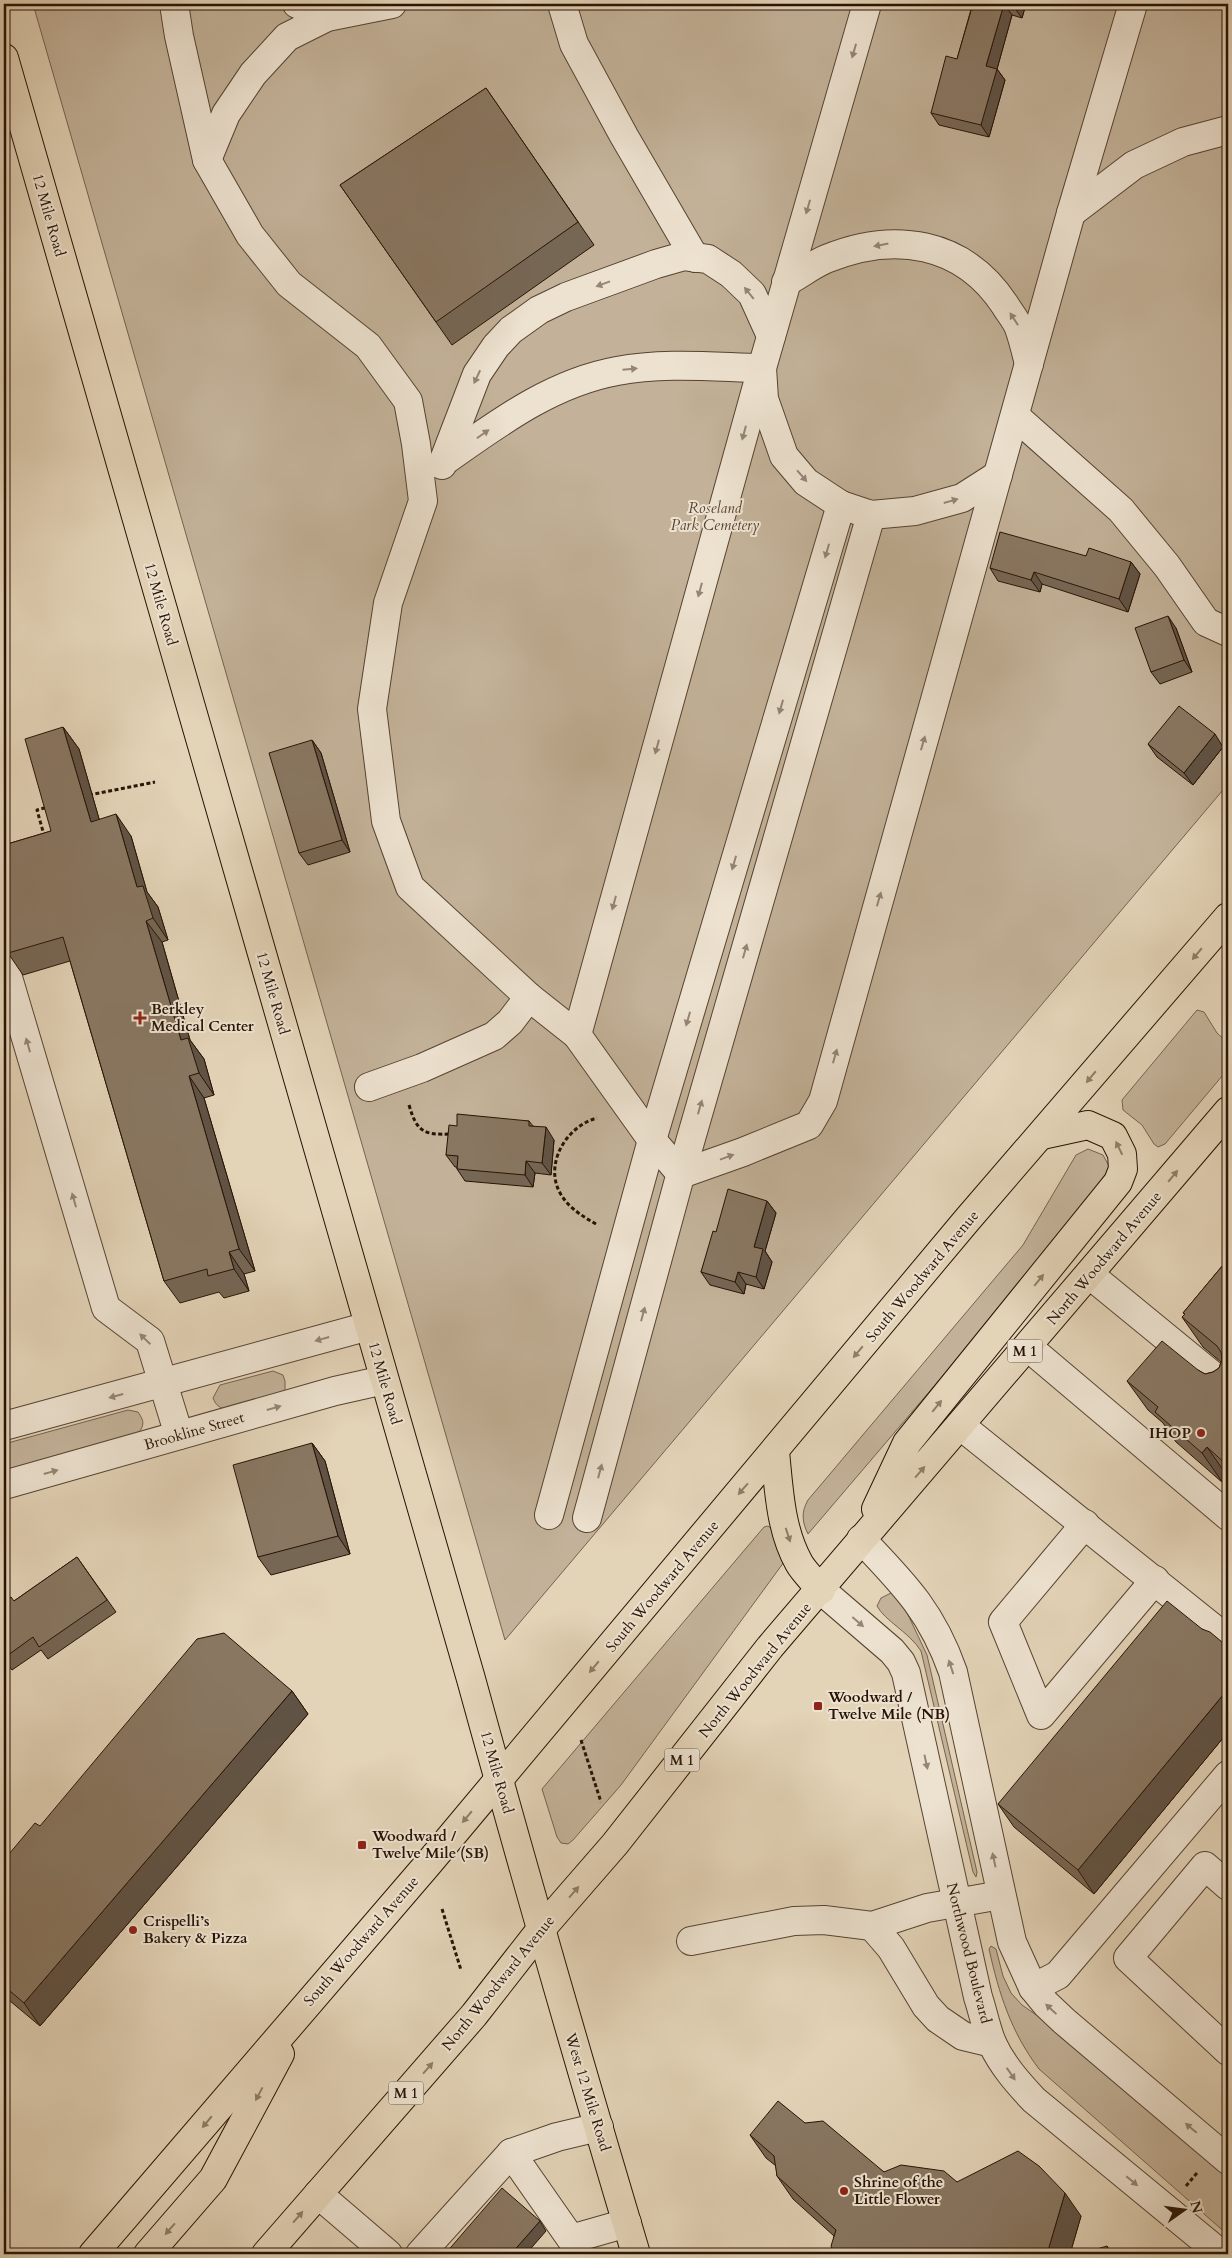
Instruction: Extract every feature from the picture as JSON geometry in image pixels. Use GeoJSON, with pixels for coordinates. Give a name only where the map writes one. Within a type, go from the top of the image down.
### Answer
{"type":"FeatureCollection","features":[{"type":"Feature","properties":{"kind":"main road","name":"12 Mile Road"},"geometry":{"type":"LineString","coordinates":[[4,58],[542,1928]]}},
{"type":"Feature","properties":{"kind":"main road","name":"South Woodward Avenue"},"geometry":{"type":"LineString","coordinates":[[93,2254],[775,1452],[961,1228],[1228,917]]}},
{"type":"Feature","properties":{"kind":"main road","name":"North Woodward Avenue"},"geometry":{"type":"LineString","coordinates":[[266,2254],[474,2015],[542,1928],[615,1844],[770,1647],[821,1590],[861,1540],[961,1426],[1228,1111]]}},
{"type":"Feature","properties":{"kind":"main road"},"geometry":{"type":"LineString","coordinates":[[861,1540],[907,1443],[1118,1182],[1123,1169],[1122,1154],[1113,1136],[1088,1124],[1042,1135]]}},
{"type":"Feature","properties":{"kind":"main road"},"geometry":{"type":"LineString","coordinates":[[775,1452],[780,1506],[787,1533],[799,1563],[821,1590]]}},
{"type":"Feature","properties":{"kind":"main road","name":"West 12 Mile Road"},"geometry":{"type":"LineString","coordinates":[[542,1928],[569,2031],[636,2254]]}},
{"type":"Feature","properties":{"kind":"main road"},"geometry":{"type":"LineString","coordinates":[[148,2254],[213,2179],[306,2004]]}},
{"type":"Feature","properties":{"kind":"street"},"geometry":{"type":"LineString","coordinates":[[174,4],[179,36],[207,160],[250,235],[289,284],[368,346],[408,402],[416,444],[423,501]]}},
{"type":"Feature","properties":{"kind":"street"},"geometry":{"type":"LineString","coordinates":[[297,4],[327,17]]}},
{"type":"Feature","properties":{"kind":"street"},"geometry":{"type":"LineString","coordinates":[[207,160],[226,114],[253,74],[287,37],[327,17],[392,4]]}},
{"type":"Feature","properties":{"kind":"street"},"geometry":{"type":"LineString","coordinates":[[562,4],[574,44],[624,136],[695,258]]}},
{"type":"Feature","properties":{"kind":"street"},"geometry":{"type":"LineString","coordinates":[[577,1036],[786,282],[867,4]]}},
{"type":"Feature","properties":{"kind":"street"},"geometry":{"type":"LineString","coordinates":[[681,1174],[744,1152],[809,1125],[822,1101],[1071,213],[1133,4]]}},
{"type":"Feature","properties":{"kind":"street"},"geometry":{"type":"LineString","coordinates":[[1071,213],[1134,165],[1183,142],[1228,130]]}},
{"type":"Feature","properties":{"kind":"street"},"geometry":{"type":"LineString","coordinates":[[786,282],[825,259],[855,250],[890,243],[918,244],[943,252],[970,267],[995,290],[1018,326],[1029,364]]}},
{"type":"Feature","properties":{"kind":"street"},"geometry":{"type":"LineString","coordinates":[[681,1174],[652,1140],[577,1036],[529,997],[410,887],[386,820],[372,709],[388,603],[423,501],[443,462],[477,374],[496,346],[511,330],[540,310],[566,297],[656,264],[684,256],[708,260],[731,274],[752,294],[771,336]]}},
{"type":"Feature","properties":{"kind":"street"},"geometry":{"type":"LineString","coordinates":[[443,462],[520,408],[583,379],[618,370],[659,367],[762,368]]}},
{"type":"Feature","properties":{"kind":"street"},"geometry":{"type":"LineString","coordinates":[[762,368],[764,399],[784,456],[806,482],[840,505],[871,515],[915,511],[962,498],[998,475]]}},
{"type":"Feature","properties":{"kind":"street"},"geometry":{"type":"LineString","coordinates":[[1015,416],[1121,510],[1166,566],[1206,622],[1228,632]]}},
{"type":"Feature","properties":{"kind":"street"},"geometry":{"type":"LineString","coordinates":[[549,1515],[652,1140],[840,505]]}},
{"type":"Feature","properties":{"kind":"street"},"geometry":{"type":"LineString","coordinates":[[587,1518],[681,1174],[871,515]]}},
{"type":"Feature","properties":{"kind":"street"},"geometry":{"type":"LineString","coordinates":[[4,964],[106,1308],[150,1342],[178,1435]]}},
{"type":"Feature","properties":{"kind":"street"},"geometry":{"type":"LineString","coordinates":[[369,1087],[474,1046],[494,1036],[510,1022],[529,997]]}},
{"type":"Feature","properties":{"kind":"street"},"geometry":{"type":"LineString","coordinates":[[1090,1275],[1228,1388]]}},
{"type":"Feature","properties":{"kind":"street"},"geometry":{"type":"LineString","coordinates":[[4,1426],[163,1384],[368,1326]]}},
{"type":"Feature","properties":{"kind":"street"},"geometry":{"type":"LineString","coordinates":[[1028,1347],[1228,1516]]}},
{"type":"Feature","properties":{"kind":"street","name":"Brookline Street"},"geometry":{"type":"LineString","coordinates":[[4,1486],[335,1391],[384,1380]]}},
{"type":"Feature","properties":{"kind":"street"},"geometry":{"type":"LineString","coordinates":[[961,1426],[1228,1640]]}},
{"type":"Feature","properties":{"kind":"street"},"geometry":{"type":"LineString","coordinates":[[1085,1524],[1003,1622],[1040,1715],[1155,1580]]}},
{"type":"Feature","properties":{"kind":"street"},"geometry":{"type":"LineString","coordinates":[[861,1540],[909,1590],[942,1642],[953,1672],[1012,1942],[1033,1988],[1064,2021],[1228,2160]]}},
{"type":"Feature","properties":{"kind":"street","name":"Northwood Boulevard"},"geometry":{"type":"LineString","coordinates":[[821,1590],[892,1651],[901,1662],[906,1673],[978,1997],[992,2042],[1014,2079],[1034,2100],[1221,2254]]}},
{"type":"Feature","properties":{"kind":"street"},"geometry":{"type":"LineString","coordinates":[[1033,1988],[1058,1975],[1228,1775]]}},
{"type":"Feature","properties":{"kind":"street"},"geometry":{"type":"LineString","coordinates":[[1228,1886],[1205,1866],[1128,1958],[1228,2051]]}},
{"type":"Feature","properties":{"kind":"street"},"geometry":{"type":"LineString","coordinates":[[691,1941],[794,1921],[824,1920],[872,1926],[927,1908],[1001,1895]]}},
{"type":"Feature","properties":{"kind":"street"},"geometry":{"type":"LineString","coordinates":[[872,1926],[892,1948],[926,2006],[938,2019],[963,2036],[992,2042]]}},
{"type":"Feature","properties":{"kind":"street"},"geometry":{"type":"LineString","coordinates":[[420,2254],[511,2153],[557,2137],[599,2126]]}},
{"type":"Feature","properties":{"kind":"street"},"geometry":{"type":"LineString","coordinates":[[511,2153],[567,2247],[627,2223]]}},
{"type":"Feature","properties":{"kind":"street"},"geometry":{"type":"LineString","coordinates":[[318,2194],[388,2254]]}},
{"type":"Feature","properties":{"kind":"path"},"geometry":{"type":"LineString","coordinates":[[85,796],[155,782]]}},
{"type":"Feature","properties":{"kind":"path"},"geometry":{"type":"LineString","coordinates":[[36,837],[44,835],[37,810],[56,804]]}},
{"type":"Feature","properties":{"kind":"path"},"geometry":{"type":"LineString","coordinates":[[400,1076],[414,1121],[420,1128],[430,1134],[457,1133]]}},
{"type":"Feature","properties":{"kind":"path"},"geometry":{"type":"LineString","coordinates":[[626,1234],[601,1227],[578,1214],[567,1203],[557,1185],[554,1163],[564,1142],[579,1126],[598,1117],[632,1111]]}},
{"type":"Feature","properties":{"kind":"path"},"geometry":{"type":"LineString","coordinates":[[581,1740],[601,1802]]}},
{"type":"Feature","properties":{"kind":"path"},"geometry":{"type":"LineString","coordinates":[[442,1909],[461,1970]]}},
{"type":"Feature","properties":{"kind":"green space","name":"Roseland Park Cemetery"},"geometry":{"type":"Polygon","coordinates":[[[33,4],[1228,4],[1228,784],[505,1640],[33,4]]]}},
{"type":"Feature","properties":{"kind":"green space"},"geometry":{"type":"Polygon","coordinates":[[[1197,1010],[1204,1012],[1217,1033],[1228,1043],[1228,1069],[1165,1144],[1158,1147],[1142,1125],[1123,1110],[1122,1100],[1197,1010]]]}},
{"type":"Feature","properties":{"kind":"green space"},"geometry":{"type":"Polygon","coordinates":[[[1088,1149],[1103,1155],[1110,1168],[1108,1182],[808,1534],[803,1517],[808,1500],[1023,1245],[1076,1155],[1088,1149]]]}},
{"type":"Feature","properties":{"kind":"green space"},"geometry":{"type":"Polygon","coordinates":[[[273,1371],[283,1375],[285,1391],[228,1410],[215,1403],[213,1398],[220,1385],[273,1371]]]}},
{"type":"Feature","properties":{"kind":"green space"},"geometry":{"type":"Polygon","coordinates":[[[128,1410],[138,1412],[142,1418],[143,1425],[138,1434],[4,1472],[4,1444],[128,1410]]]}},
{"type":"Feature","properties":{"kind":"green space"},"geometry":{"type":"Polygon","coordinates":[[[768,1526],[773,1530],[784,1562],[621,1785],[573,1840],[568,1844],[561,1843],[557,1837],[542,1789],[764,1527],[768,1526]]]}},
{"type":"Feature","properties":{"kind":"green space"},"geometry":{"type":"Polygon","coordinates":[[[891,1593],[902,1602],[927,1655],[977,1872],[976,1877],[973,1872],[921,1651],[877,1606],[881,1598],[891,1593]]]}},
{"type":"Feature","properties":{"kind":"green space"},"geometry":{"type":"Polygon","coordinates":[[[991,1946],[996,1949],[1003,1976],[1011,1993],[1022,2005],[1062,2033],[1228,2175],[1228,2235],[1039,2069],[1021,2041],[1007,2012],[993,1966],[989,1949],[991,1946]]]}},
{"type":"Feature","properties":{"kind":"building"},"geometry":{"type":"Polygon","coordinates":[[[973,4],[1004,4],[986,66],[997,69],[981,125],[931,113],[946,56],[957,59],[973,4]]]}},
{"type":"Feature","properties":{"kind":"building"},"geometry":{"type":"Polygon","coordinates":[[[486,88],[578,222],[436,322],[340,185],[486,88]]]}},
{"type":"Feature","properties":{"kind":"building"},"geometry":{"type":"Polygon","coordinates":[[[1000,532],[1086,556],[1089,548],[1131,562],[1119,599],[1034,572],[1031,580],[990,568],[1000,532]]]}},
{"type":"Feature","properties":{"kind":"building"},"geometry":{"type":"Polygon","coordinates":[[[1168,616],[1184,660],[1151,672],[1135,628],[1168,616]]]}},
{"type":"Feature","properties":{"kind":"building"},"geometry":{"type":"Polygon","coordinates":[[[1179,706],[1215,734],[1184,773],[1148,744],[1179,706]]]}},
{"type":"Feature","properties":{"kind":"building","name":"Berkley Medical Center"},"geometry":{"type":"Polygon","coordinates":[[[63,727],[91,822],[116,814],[137,887],[143,886],[153,918],[146,921],[181,1040],[188,1038],[199,1073],[189,1076],[239,1249],[229,1252],[234,1269],[208,1276],[207,1269],[164,1281],[63,937],[8,953],[4,941],[4,845],[51,831],[25,739],[63,727]]]}},
{"type":"Feature","properties":{"kind":"building"},"geometry":{"type":"Polygon","coordinates":[[[312,740],[342,840],[299,853],[269,753],[312,740]]]}},
{"type":"Feature","properties":{"kind":"building"},"geometry":{"type":"Polygon","coordinates":[[[457,1114],[529,1121],[529,1126],[546,1127],[542,1163],[526,1161],[525,1175],[457,1169],[458,1156],[446,1155],[449,1125],[457,1126],[457,1114]]]}},
{"type":"Feature","properties":{"kind":"building"},"geometry":{"type":"Polygon","coordinates":[[[728,1189],[767,1201],[754,1247],[763,1249],[756,1277],[738,1272],[735,1282],[701,1272],[713,1231],[716,1232],[728,1189]]]}},
{"type":"Feature","properties":{"kind":"building"},"geometry":{"type":"Polygon","coordinates":[[[1228,1259],[1228,1466],[1207,1447],[1202,1453],[1155,1412],[1158,1407],[1127,1381],[1162,1341],[1205,1374],[1219,1368],[1222,1360],[1221,1352],[1217,1346],[1182,1317],[1185,1314],[1183,1313],[1228,1259]]]}},
{"type":"Feature","properties":{"kind":"building"},"geometry":{"type":"Polygon","coordinates":[[[312,1443],[338,1536],[258,1557],[233,1465],[312,1443]]]}},
{"type":"Feature","properties":{"kind":"building"},"geometry":{"type":"Polygon","coordinates":[[[77,1557],[107,1600],[39,1647],[33,1637],[4,1658],[4,1602],[11,1597],[14,1601],[77,1557]]]}},
{"type":"Feature","properties":{"kind":"building"},"geometry":{"type":"Polygon","coordinates":[[[1167,1601],[1228,1647],[1228,1689],[1078,1870],[998,1804],[1167,1601]]]}},
{"type":"Feature","properties":{"kind":"building"},"geometry":{"type":"Polygon","coordinates":[[[224,1633],[292,1691],[24,2003],[4,1986],[4,1860],[35,1823],[40,1826],[197,1639],[224,1633]]]}},
{"type":"Feature","properties":{"kind":"building","name":"Shrine of the Little Flower"},"geometry":{"type":"Polygon","coordinates":[[[778,2101],[805,2123],[823,2121],[884,2172],[901,2165],[944,2171],[957,2182],[1018,2151],[1039,2166],[1065,2193],[1047,2254],[834,2254],[831,2246],[836,2230],[777,2176],[774,2156],[750,2135],[778,2101]]]}},
{"type":"Feature","properties":{"kind":"building"},"geometry":{"type":"Polygon","coordinates":[[[502,2188],[540,2221],[511,2254],[445,2254],[502,2188]]]}},
{"type":"Feature","properties":{"kind":"building"},"geometry":{"type":"Polygon","coordinates":[[[1107,2246],[1109,2254],[1080,2254],[1107,2246]]]}},
{"type":"Feature","properties":{"kind":"place","name":"Berkley Medical Center"},"geometry":{"type":"Point","coordinates":[140,1018]}},
{"type":"Feature","properties":{"kind":"place","name":"IHOP"},"geometry":{"type":"Point","coordinates":[1201,1433]}},
{"type":"Feature","properties":{"kind":"place","name":"Woodward / Twelve Mile (NB)"},"geometry":{"type":"Point","coordinates":[818,1706]}},
{"type":"Feature","properties":{"kind":"place","name":"Woodward / Twelve Mile (SB)"},"geometry":{"type":"Point","coordinates":[362,1845]}},
{"type":"Feature","properties":{"kind":"place","name":"Crispelli’s Bakery & Pizza"},"geometry":{"type":"Point","coordinates":[133,1930]}},
{"type":"Feature","properties":{"kind":"place","name":"Shrine of the Little Flower"},"geometry":{"type":"Point","coordinates":[844,2191]}}]}
